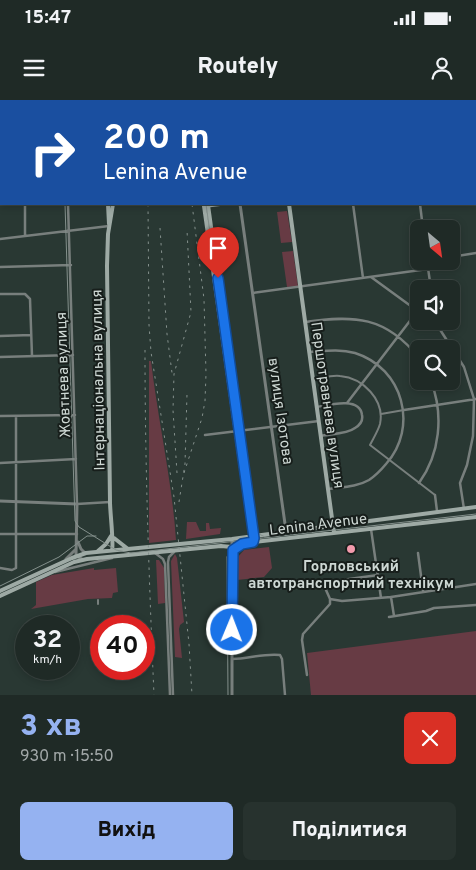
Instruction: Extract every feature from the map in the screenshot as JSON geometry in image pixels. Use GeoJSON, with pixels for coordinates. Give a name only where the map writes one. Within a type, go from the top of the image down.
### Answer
{"type":"FeatureCollection","features":[{"type":"Feature","properties":{"kind":"main road","name":"Інтернаціональна вулиця"},"geometry":{"type":"LineString","coordinates":[[108,205],[110,502],[114,544],[112,550]]}},
{"type":"Feature","properties":{"kind":"main road","name":"Інтернаціональна вулиця"},"geometry":{"type":"LineString","coordinates":[[109,226],[113,205]]}},
{"type":"Feature","properties":{"kind":"main road"},"geometry":{"type":"LineString","coordinates":[[206,205],[253,542]]}},
{"type":"Feature","properties":{"kind":"main road","name":"Першотравнева вулиця"},"geometry":{"type":"LineString","coordinates":[[289,205],[334,534]]}},
{"type":"Feature","properties":{"kind":"main road","name":"Lenina Avenue"},"geometry":{"type":"LineString","coordinates":[[0,592],[76,556],[97,552],[232,539],[476,508]]}},
{"type":"Feature","properties":{"kind":"main road","name":"Lenina Avenue"},"geometry":{"type":"LineString","coordinates":[[0,596],[83,560],[104,556],[221,546],[231,547],[253,542],[476,517]]}},
{"type":"Feature","properties":{"kind":"main road","name":"Інтернаціональна вулиця"},"geometry":{"type":"LineString","coordinates":[[97,552],[110,540],[112,534]]}},
{"type":"Feature","properties":{"kind":"main road"},"geometry":{"type":"LineString","coordinates":[[112,534],[119,544],[132,550]]}},
{"type":"Feature","properties":{"kind":"main road"},"geometry":{"type":"LineString","coordinates":[[110,540],[112,550],[119,555]]}},
{"type":"Feature","properties":{"kind":"main road"},"geometry":{"type":"LineString","coordinates":[[104,556],[112,550]]}},
{"type":"Feature","properties":{"kind":"street"},"geometry":{"type":"LineString","coordinates":[[24,205],[25,236]]}},
{"type":"Feature","properties":{"kind":"street","name":"Жовтнева вулиця"},"geometry":{"type":"LineString","coordinates":[[68,205],[75,415],[76,556]]}},
{"type":"Feature","properties":{"kind":"street","name":"вулиця Ізотова"},"geometry":{"type":"LineString","coordinates":[[240,205],[286,531]]}},
{"type":"Feature","properties":{"kind":"street"},"geometry":{"type":"LineString","coordinates":[[353,205],[363,278]]}},
{"type":"Feature","properties":{"kind":"street"},"geometry":{"type":"LineString","coordinates":[[420,205],[422,220]]}},
{"type":"Feature","properties":{"kind":"street"},"geometry":{"type":"LineString","coordinates":[[0,238],[109,226]]}},
{"type":"Feature","properties":{"kind":"street"},"geometry":{"type":"LineString","coordinates":[[460,256],[476,253]]}},
{"type":"Feature","properties":{"kind":"street"},"geometry":{"type":"LineString","coordinates":[[0,267],[71,265]]}},
{"type":"Feature","properties":{"kind":"street"},"geometry":{"type":"LineString","coordinates":[[253,294],[421,270]]}},
{"type":"Feature","properties":{"kind":"street"},"geometry":{"type":"LineString","coordinates":[[371,277],[410,304]]}},
{"type":"Feature","properties":{"kind":"street"},"geometry":{"type":"LineString","coordinates":[[0,294],[24,294],[31,301],[32,356]]}},
{"type":"Feature","properties":{"kind":"street"},"geometry":{"type":"LineString","coordinates":[[305,322],[352,318],[373,323],[397,336],[410,349]]}},
{"type":"Feature","properties":{"kind":"street"},"geometry":{"type":"LineString","coordinates":[[347,402],[410,320]]}},
{"type":"Feature","properties":{"kind":"street"},"geometry":{"type":"LineString","coordinates":[[440,330],[464,367],[475,399],[473,436],[468,465],[460,483],[464,509]]}},
{"type":"Feature","properties":{"kind":"street"},"geometry":{"type":"LineString","coordinates":[[0,336],[32,335]]}},
{"type":"Feature","properties":{"kind":"street"},"geometry":{"type":"LineString","coordinates":[[309,352],[331,350],[348,352],[364,357],[376,364],[393,384],[401,399],[404,410],[403,431],[398,447],[389,460],[368,480],[352,486],[328,489]]}},
{"type":"Feature","properties":{"kind":"street"},"geometry":{"type":"LineString","coordinates":[[0,357],[14,355],[73,355]]}},
{"type":"Feature","properties":{"kind":"street"},"geometry":{"type":"LineString","coordinates":[[313,379],[339,376],[362,384],[376,397],[380,414],[379,427],[370,445],[435,495],[437,512]]}},
{"type":"Feature","properties":{"kind":"street"},"geometry":{"type":"LineString","coordinates":[[419,483],[428,469],[436,444],[439,421],[438,405],[434,390]]}},
{"type":"Feature","properties":{"kind":"street"},"geometry":{"type":"LineString","coordinates":[[380,414],[475,399]]}},
{"type":"Feature","properties":{"kind":"street"},"geometry":{"type":"LineString","coordinates":[[317,407],[347,402],[356,406],[362,412],[359,425],[351,430],[321,436]]}},
{"type":"Feature","properties":{"kind":"street"},"geometry":{"type":"LineString","coordinates":[[0,416],[75,415]]}},
{"type":"Feature","properties":{"kind":"street"},"geometry":{"type":"LineString","coordinates":[[0,568],[16,568],[16,416]]}},
{"type":"Feature","properties":{"kind":"street"},"geometry":{"type":"LineString","coordinates":[[205,435],[319,422]]}},
{"type":"Feature","properties":{"kind":"street"},"geometry":{"type":"LineString","coordinates":[[0,463],[76,460]]}},
{"type":"Feature","properties":{"kind":"street"},"geometry":{"type":"LineString","coordinates":[[0,501],[77,504],[110,502]]}},
{"type":"Feature","properties":{"kind":"street"},"geometry":{"type":"LineString","coordinates":[[371,529],[381,598]]}},
{"type":"Feature","properties":{"kind":"street"},"geometry":{"type":"LineString","coordinates":[[0,534],[77,535],[81,549],[86,554]]}},
{"type":"Feature","properties":{"kind":"street"},"geometry":{"type":"LineString","coordinates":[[232,539],[232,695]]}},
{"type":"Feature","properties":{"kind":"street"},"geometry":{"type":"LineString","coordinates":[[233,553],[234,549],[242,544]]}},
{"type":"Feature","properties":{"kind":"street"},"geometry":{"type":"LineString","coordinates":[[65,561],[77,546]]}},
{"type":"Feature","properties":{"kind":"street"},"geometry":{"type":"LineString","coordinates":[[172,695],[168,562],[169,557],[176,550]]}},
{"type":"Feature","properties":{"kind":"street"},"geometry":{"type":"LineString","coordinates":[[155,553],[163,559],[165,564],[172,695]]}},
{"type":"Feature","properties":{"kind":"street"},"geometry":{"type":"LineString","coordinates":[[418,553],[423,591]]}},
{"type":"Feature","properties":{"kind":"street"},"geometry":{"type":"LineString","coordinates":[[51,573],[107,560],[119,555]]}},
{"type":"Feature","properties":{"kind":"street"},"geometry":{"type":"LineString","coordinates":[[76,556],[91,563]]}},
{"type":"Feature","properties":{"kind":"street"},"geometry":{"type":"LineString","coordinates":[[307,675],[302,640],[303,634],[330,604],[326,590],[329,583],[378,575]]}},
{"type":"Feature","properties":{"kind":"street"},"geometry":{"type":"LineString","coordinates":[[330,600],[342,601],[391,597],[476,584]]}},
{"type":"Feature","properties":{"kind":"street"},"geometry":{"type":"LineString","coordinates":[[391,597],[394,616]]}},
{"type":"Feature","properties":{"kind":"street"},"geometry":{"type":"LineString","coordinates":[[389,617],[434,608],[476,605]]}},
{"type":"Feature","properties":{"kind":"street"},"geometry":{"type":"LineString","coordinates":[[232,659],[251,658],[269,654],[280,655],[285,695]]}},
{"type":"Feature","properties":{"kind":"shaded area"},"geometry":{"type":"Polygon","coordinates":[[[287,211],[292,242],[281,243],[277,212],[287,211]]]}},
{"type":"Feature","properties":{"kind":"shaded area"},"geometry":{"type":"Polygon","coordinates":[[[293,251],[298,286],[287,287],[282,252],[293,251]]]}},
{"type":"Feature","properties":{"kind":"shaded area"},"geometry":{"type":"Polygon","coordinates":[[[149,361],[151,361],[168,473],[176,540],[149,543],[149,361]]]}},
{"type":"Feature","properties":{"kind":"shaded area"},"geometry":{"type":"Polygon","coordinates":[[[187,522],[196,522],[200,531],[206,531],[206,523],[209,523],[210,529],[221,528],[220,534],[186,539],[187,522]]]}},
{"type":"Feature","properties":{"kind":"shaded area"},"geometry":{"type":"Polygon","coordinates":[[[269,547],[272,568],[264,577],[237,580],[237,558],[244,550],[269,547]]]}},
{"type":"Feature","properties":{"kind":"shaded area"},"geometry":{"type":"Polygon","coordinates":[[[175,554],[184,622],[180,625],[179,629],[182,658],[175,657],[171,561],[175,554]]]}},
{"type":"Feature","properties":{"kind":"shaded area"},"geometry":{"type":"Polygon","coordinates":[[[156,560],[159,560],[164,568],[165,603],[158,604],[156,560]]]}},
{"type":"Feature","properties":{"kind":"shaded area"},"geometry":{"type":"Polygon","coordinates":[[[94,568],[94,570],[116,568],[118,592],[113,593],[112,598],[88,599],[31,609],[36,605],[36,582],[52,575],[94,568]]]}},
{"type":"Feature","properties":{"kind":"shaded area"},"geometry":{"type":"Polygon","coordinates":[[[476,631],[476,695],[311,695],[307,653],[476,631]]]}},
{"type":"Feature","properties":{"kind":"tram line"},"geometry":{"type":"LineString","coordinates":[[65,205],[75,521],[79,527],[116,550],[131,553],[476,514]]}},
{"type":"Feature","properties":{"kind":"tram line"},"geometry":{"type":"LineString","coordinates":[[206,205],[251,525],[255,532],[265,537]]}},
{"type":"Feature","properties":{"kind":"tram line"},"geometry":{"type":"LineString","coordinates":[[0,586],[59,557],[87,536],[96,536]]}},
{"type":"Feature","properties":{"kind":"tram line"},"geometry":{"type":"LineString","coordinates":[[228,695],[227,557],[230,548],[239,540]]}},
{"type":"Feature","properties":{"kind":"railway"},"geometry":{"type":"LineString","coordinates":[[148,205],[151,352],[174,497],[189,644],[192,695]]}},
{"type":"Feature","properties":{"kind":"railway"},"geometry":{"type":"LineString","coordinates":[[184,473],[202,418],[206,374],[204,299],[192,205]]}},
{"type":"Feature","properties":{"kind":"railway"},"geometry":{"type":"LineString","coordinates":[[160,228],[167,334],[172,373]]}},
{"type":"Feature","properties":{"kind":"railway"},"geometry":{"type":"LineString","coordinates":[[177,473],[173,410],[174,374],[191,312],[187,230]]}},
{"type":"Feature","properties":{"kind":"railway"},"geometry":{"type":"LineString","coordinates":[[145,350],[154,695]]}},
{"type":"Feature","properties":{"kind":"railway"},"geometry":{"type":"LineString","coordinates":[[179,502],[185,464],[187,394]]}},
{"type":"Feature","properties":{"kind":"place","name":"Горловський автотранспортний технікум"},"geometry":{"type":"Point","coordinates":[351,549]}},
{"type":"Feature","properties":{"kind":"route"},"geometry":{"type":"LineString","coordinates":[[218,278],[254,538],[253,542],[242,544],[233,550],[232,630]]}}]}
